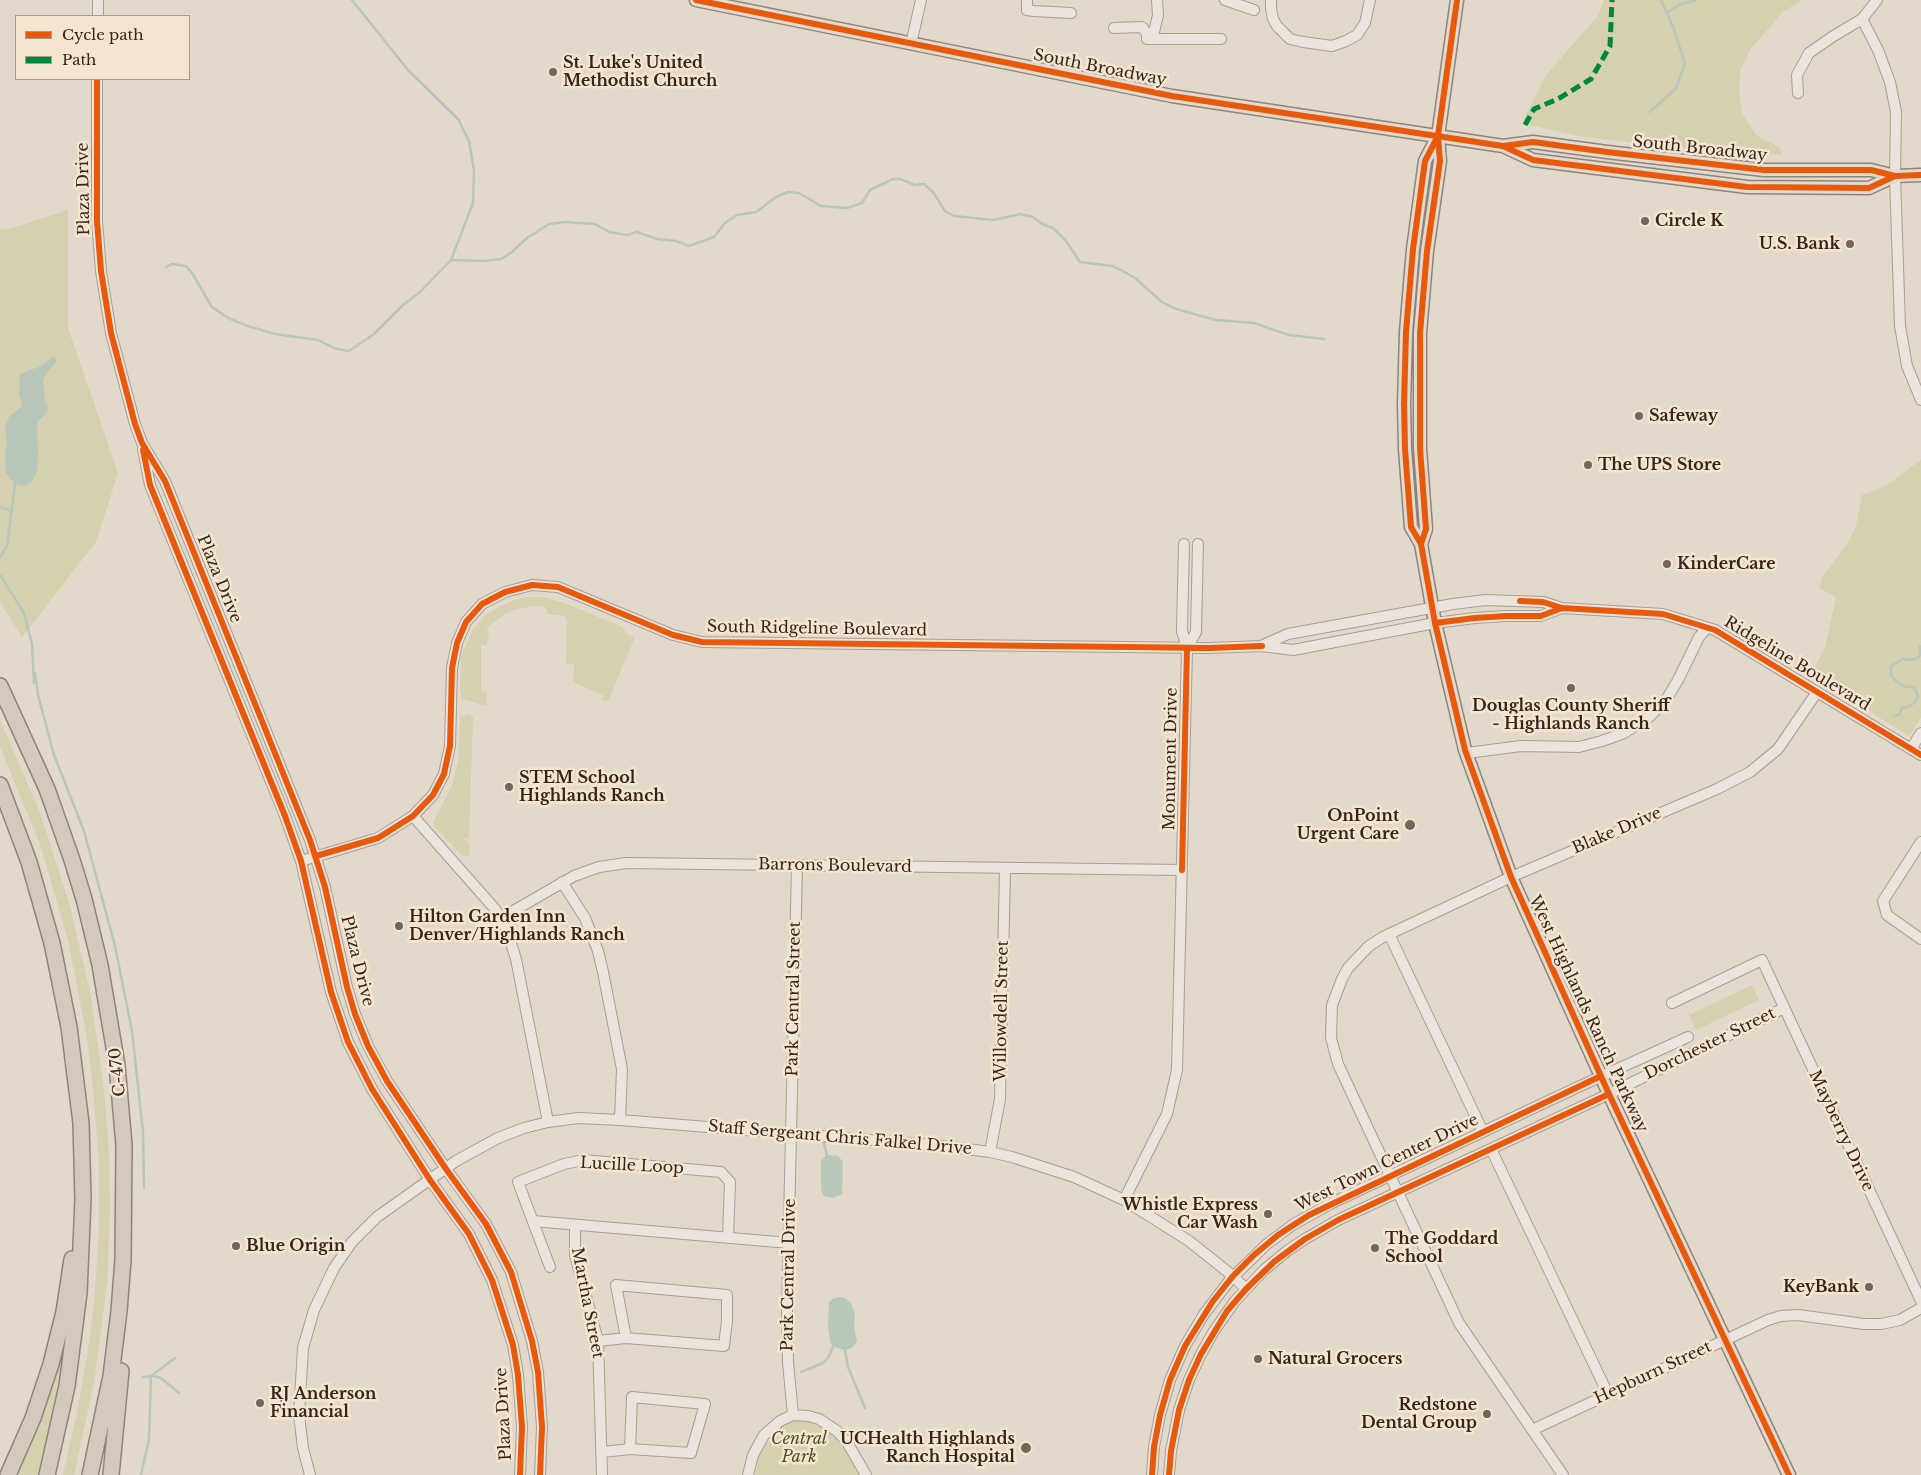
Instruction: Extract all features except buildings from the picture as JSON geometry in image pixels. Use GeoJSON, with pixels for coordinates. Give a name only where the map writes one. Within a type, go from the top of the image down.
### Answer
{"type":"FeatureCollection","features":[{"type":"Feature","properties":{"kind":"highway","name":"C-470"},"geometry":{"type":"LineString","coordinates":[[0,686],[36,762],[62,829],[84,899],[100,965],[113,1032],[122,1107],[125,1166],[123,1260],[119,1311],[111,1376],[90,1475]]}},
{"type":"Feature","properties":{"kind":"highway"},"geometry":{"type":"LineString","coordinates":[[0,785],[29,862],[52,943],[70,1027],[83,1163],[79,1293],[66,1391],[47,1475]]}},
{"type":"Feature","properties":{"kind":"highway"},"geometry":{"type":"LineString","coordinates":[[8,1475],[40,1398],[64,1312],[72,1263],[76,1220],[78,1169],[76,1126],[79,1106]]}},
{"type":"Feature","properties":{"kind":"highway"},"geometry":{"type":"LineString","coordinates":[[111,1475],[128,1290],[123,1260]]}},
{"type":"Feature","properties":{"kind":"main road","name":"South Broadway"},"geometry":{"type":"LineString","coordinates":[[696,0],[1172,96],[1503,146],[1533,160],[1747,187],[1869,188],[1895,176]]}},
{"type":"Feature","properties":{"kind":"main road","name":"West Highlands Ranch Parkway"},"geometry":{"type":"LineString","coordinates":[[1458,0],[1438,136],[1440,161],[1427,251],[1420,333],[1420,448],[1426,529],[1422,544],[1431,608],[1466,754],[1511,877],[1609,1094],[1789,1475]]}},
{"type":"Feature","properties":{"kind":"main road","name":"South Broadway"},"geometry":{"type":"LineString","coordinates":[[1503,146],[1533,142],[1764,170],[1871,170],[1895,176],[1921,175]]}},
{"type":"Feature","properties":{"kind":"street"},"geometry":{"type":"LineString","coordinates":[[98,0],[98,15]]}},
{"type":"Feature","properties":{"kind":"street"},"geometry":{"type":"LineString","coordinates":[[911,44],[921,0]]}},
{"type":"Feature","properties":{"kind":"street"},"geometry":{"type":"LineString","coordinates":[[1027,0],[1027,10],[1034,12],[1071,13]]}},
{"type":"Feature","properties":{"kind":"street"},"geometry":{"type":"LineString","coordinates":[[1146,33],[1154,32],[1158,15],[1157,0]]}},
{"type":"Feature","properties":{"kind":"street"},"geometry":{"type":"LineString","coordinates":[[1225,0],[1254,10]]}},
{"type":"Feature","properties":{"kind":"street"},"geometry":{"type":"LineString","coordinates":[[1271,0],[1270,8],[1273,19],[1277,26],[1290,38],[1302,42],[1332,46],[1356,35],[1365,22],[1370,0]]}},
{"type":"Feature","properties":{"kind":"street"},"geometry":{"type":"LineString","coordinates":[[1798,93],[1798,75],[1809,54],[1862,19],[1877,0]]}},
{"type":"Feature","properties":{"kind":"street"},"geometry":{"type":"LineString","coordinates":[[1862,19],[1878,50],[1890,82],[1896,112],[1895,176],[1900,326],[1907,366],[1921,400]]}},
{"type":"Feature","properties":{"kind":"street"},"geometry":{"type":"LineString","coordinates":[[1114,28],[1146,33],[1221,39]]}},
{"type":"Feature","properties":{"kind":"street","name":"Plaza Drive"},"geometry":{"type":"LineString","coordinates":[[97,80],[97,221],[101,271],[111,333],[121,377],[142,443],[150,485],[285,816],[301,861],[331,992],[348,1042],[372,1089],[430,1180],[469,1234],[489,1272],[513,1345],[520,1392],[522,1427],[520,1475]]}},
{"type":"Feature","properties":{"kind":"street","name":"Plaza Drive"},"geometry":{"type":"LineString","coordinates":[[142,443],[165,480],[316,856],[348,987],[368,1046],[387,1081],[486,1224],[511,1272],[532,1340],[540,1390],[542,1427],[540,1475]]}},
{"type":"Feature","properties":{"kind":"street","name":"Monument Drive"},"geometry":{"type":"LineString","coordinates":[[1124,1200],[1164,1120],[1175,1082],[1179,1045],[1187,648],[1182,631],[1184,544]]}},
{"type":"Feature","properties":{"kind":"street","name":"Monument Drive"},"geometry":{"type":"LineString","coordinates":[[1187,648],[1196,632],[1198,544]]}},
{"type":"Feature","properties":{"kind":"street"},"geometry":{"type":"LineString","coordinates":[[186,572],[193,576],[213,625],[219,630],[225,628]]}},
{"type":"Feature","properties":{"kind":"street","name":"South Ridgeline Boulevard"},"geometry":{"type":"LineString","coordinates":[[301,861],[378,838],[412,816],[432,795],[444,774],[450,746],[452,668],[457,643],[466,622],[482,604],[505,592],[532,585],[558,587],[673,635],[702,642],[1187,648],[1262,646],[1293,650],[1435,623]]}},
{"type":"Feature","properties":{"kind":"street","name":"Ridgeline Boulevard"},"geometry":{"type":"LineString","coordinates":[[1431,608],[1486,600],[1543,602],[1562,608],[1663,614],[1715,630],[1921,754]]}},
{"type":"Feature","properties":{"kind":"street","name":"South Ridgeline Boulevard"},"geometry":{"type":"LineString","coordinates":[[1262,646],[1288,634],[1431,608]]}},
{"type":"Feature","properties":{"kind":"street","name":"Ridgeline Boulevard"},"geometry":{"type":"LineString","coordinates":[[1435,623],[1475,618],[1542,616],[1562,608]]}},
{"type":"Feature","properties":{"kind":"street"},"geometry":{"type":"LineString","coordinates":[[1466,754],[1521,746],[1580,746],[1602,741],[1631,728],[1658,709],[1669,695],[1699,637],[1707,628]]}},
{"type":"Feature","properties":{"kind":"street","name":"Blake Drive"},"geometry":{"type":"LineString","coordinates":[[1563,1475],[1462,1328],[1338,1064],[1330,1038],[1332,1005],[1348,968],[1369,946],[1389,934],[1511,877],[1717,789],[1750,772],[1778,749],[1818,692]]}},
{"type":"Feature","properties":{"kind":"street"},"geometry":{"type":"LineString","coordinates":[[1911,748],[1921,733]]}},
{"type":"Feature","properties":{"kind":"street"},"geometry":{"type":"LineString","coordinates":[[412,816],[501,918],[510,937],[548,1122]]}},
{"type":"Feature","properties":{"kind":"street"},"geometry":{"type":"LineString","coordinates":[[1921,842],[1884,901],[1887,915],[1921,939]]}},
{"type":"Feature","properties":{"kind":"street","name":"Barrons Boulevard"},"geometry":{"type":"LineString","coordinates":[[501,918],[562,882],[599,867],[626,863],[1182,870]]}},
{"type":"Feature","properties":{"kind":"street","name":"Park Central Street"},"geometry":{"type":"LineString","coordinates":[[791,1134],[797,865]]}},
{"type":"Feature","properties":{"kind":"street","name":"Willowdell Street"},"geometry":{"type":"LineString","coordinates":[[990,1152],[998,1117],[1000,1091],[1005,868]]}},
{"type":"Feature","properties":{"kind":"street"},"geometry":{"type":"LineString","coordinates":[[562,882],[585,918],[598,951],[622,1069],[620,1120]]}},
{"type":"Feature","properties":{"kind":"street"},"geometry":{"type":"LineString","coordinates":[[1389,934],[1483,1132]]}},
{"type":"Feature","properties":{"kind":"street","name":"Mayberry Drive"},"geometry":{"type":"LineString","coordinates":[[1672,1003],[1762,960],[1921,1301]]}},
{"type":"Feature","properties":{"kind":"street","name":"Dorchester Street"},"geometry":{"type":"LineString","coordinates":[[1609,1094],[1784,1008]]}},
{"type":"Feature","properties":{"kind":"street","name":"Dorchester Street"},"geometry":{"type":"LineString","coordinates":[[1601,1076],[1688,1037]]}},
{"type":"Feature","properties":{"kind":"street","name":"West Town Center Drive"},"geometry":{"type":"LineString","coordinates":[[1152,1475],[1157,1428],[1173,1373],[1196,1326],[1233,1276],[1267,1244],[1294,1224],[1389,1176],[1601,1076]]}},
{"type":"Feature","properties":{"kind":"street","name":"West Town Center Drive"},"geometry":{"type":"LineString","coordinates":[[1169,1475],[1173,1437],[1189,1380],[1214,1331],[1246,1289],[1274,1261],[1305,1239],[1338,1220],[1609,1094]]}},
{"type":"Feature","properties":{"kind":"street","name":"Staff Sergeant Chris Falkel Drive"},"geometry":{"type":"LineString","coordinates":[[310,1475],[300,1434],[299,1392],[303,1348],[314,1310],[334,1268],[352,1242],[377,1217],[446,1168],[498,1138],[548,1122],[578,1118],[620,1120],[944,1146],[990,1152],[1048,1168],[1093,1185],[1124,1200],[1177,1233],[1233,1276],[1246,1289]]}},
{"type":"Feature","properties":{"kind":"street","name":"Park Central Drive"},"geometry":{"type":"LineString","coordinates":[[791,1134],[788,1362],[793,1415]]}},
{"type":"Feature","properties":{"kind":"street"},"geometry":{"type":"LineString","coordinates":[[1491,1148],[1608,1394]]}},
{"type":"Feature","properties":{"kind":"street","name":"Lucille Loop"},"geometry":{"type":"LineString","coordinates":[[550,1267],[518,1182],[564,1164],[583,1160],[721,1172],[730,1182],[728,1238]]}},
{"type":"Feature","properties":{"kind":"street"},"geometry":{"type":"LineString","coordinates":[[533,1221],[575,1225]]}},
{"type":"Feature","properties":{"kind":"street","name":"Martha Street"},"geometry":{"type":"LineString","coordinates":[[602,1475],[603,1452],[598,1341],[576,1255],[575,1225],[789,1243]]}},
{"type":"Feature","properties":{"kind":"street"},"geometry":{"type":"LineString","coordinates":[[598,1341],[626,1338],[724,1346],[727,1321],[727,1295],[616,1286],[626,1338]]}},
{"type":"Feature","properties":{"kind":"street","name":"Hepburn Street"},"geometry":{"type":"LineString","coordinates":[[1532,1430],[1724,1339],[1781,1316],[1799,1315],[1864,1324],[1881,1324],[1900,1320],[1921,1308]]}},
{"type":"Feature","properties":{"kind":"street"},"geometry":{"type":"LineString","coordinates":[[603,1452],[630,1449],[691,1454],[705,1404],[632,1397],[630,1449]]}},
{"type":"Feature","properties":{"kind":"street"},"geometry":{"type":"LineString","coordinates":[[748,1475],[753,1455],[764,1435],[780,1421],[793,1415],[819,1419],[838,1431],[866,1475]]}},
{"type":"Feature","properties":{"kind":"green space"},"geometry":{"type":"Polygon","coordinates":[[[1604,0],[1801,0],[1782,13],[1750,50],[1740,71],[1739,92],[1742,114],[1757,136],[1779,147],[1782,155],[1659,146],[1577,136],[1522,123],[1546,75],[1597,17],[1604,0]]]}},
{"type":"Feature","properties":{"kind":"green space"},"geometry":{"type":"Polygon","coordinates":[[[68,210],[68,328],[118,473],[96,542],[22,637],[0,602],[0,230],[10,229],[68,210]]]}},
{"type":"Feature","properties":{"kind":"green space"},"geometry":{"type":"Polygon","coordinates":[[[1921,460],[1921,718],[1909,736],[1810,675],[1825,648],[1836,597],[1819,588],[1822,577],[1846,546],[1856,526],[1862,495],[1884,487],[1921,460]]]}},
{"type":"Feature","properties":{"kind":"green space"},"geometry":{"type":"Polygon","coordinates":[[[543,597],[565,603],[622,627],[628,635],[635,637],[608,701],[602,700],[604,696],[573,682],[574,664],[566,664],[567,620],[564,616],[547,614],[546,607],[536,606],[516,609],[505,614],[487,627],[489,637],[486,645],[481,645],[481,691],[486,693],[487,706],[462,699],[460,688],[461,657],[472,631],[484,616],[500,606],[520,598],[543,597]]]}},
{"type":"Feature","properties":{"kind":"green space"},"geometry":{"type":"Polygon","coordinates":[[[467,713],[473,716],[469,839],[462,838],[469,842],[470,855],[467,857],[461,855],[435,827],[433,822],[451,788],[458,762],[460,718],[467,713]]]}},
{"type":"Feature","properties":{"kind":"green space"},"geometry":{"type":"Polygon","coordinates":[[[0,720],[40,812],[69,903],[90,991],[104,1090],[109,1151],[110,1209],[107,1285],[94,1383],[74,1475],[63,1475],[87,1357],[94,1304],[99,1230],[99,1165],[93,1088],[87,1038],[68,940],[40,844],[0,747],[0,720]]]}},
{"type":"Feature","properties":{"kind":"green space"},"geometry":{"type":"Polygon","coordinates":[[[1752,985],[1759,1000],[1696,1030],[1689,1015],[1752,985]]]}},
{"type":"Feature","properties":{"kind":"green space"},"geometry":{"type":"Polygon","coordinates":[[[63,1341],[65,1341],[53,1412],[38,1475],[15,1475],[63,1341]]]}},
{"type":"Feature","properties":{"kind":"green space","name":"Central Park"},"geometry":{"type":"Polygon","coordinates":[[[798,1417],[829,1430],[856,1465],[860,1475],[755,1475],[759,1455],[777,1429],[798,1417]]]}},
{"type":"Feature","properties":{"kind":"shaded area"},"geometry":{"type":"Polygon","coordinates":[[[54,356],[57,361],[45,375],[43,381],[45,402],[49,408],[37,422],[37,471],[32,481],[24,486],[15,484],[6,473],[5,452],[7,445],[5,427],[9,417],[22,406],[19,394],[20,374],[41,366],[54,356]]]}},
{"type":"Feature","properties":{"kind":"shaded area"},"geometry":{"type":"Polygon","coordinates":[[[825,1156],[838,1156],[843,1162],[842,1194],[833,1198],[824,1196],[821,1190],[821,1161],[825,1156]]]}},
{"type":"Feature","properties":{"kind":"shaded area"},"geometry":{"type":"Polygon","coordinates":[[[834,1298],[845,1298],[851,1303],[855,1315],[854,1328],[857,1342],[852,1348],[845,1350],[833,1347],[830,1341],[828,1326],[829,1302],[834,1298]]]}},
{"type":"Feature","properties":{"kind":"waterway"},"geometry":{"type":"LineString","coordinates":[[352,0],[408,70],[458,119],[469,141],[474,170],[473,203],[451,260]]}},
{"type":"Feature","properties":{"kind":"waterway"},"geometry":{"type":"LineString","coordinates":[[1650,112],[1676,88],[1685,64],[1674,29],[1661,0]]}},
{"type":"Feature","properties":{"kind":"waterway"},"geometry":{"type":"LineString","coordinates":[[1667,13],[1679,5],[1696,0]]}},
{"type":"Feature","properties":{"kind":"waterway"},"geometry":{"type":"LineString","coordinates":[[166,267],[172,264],[186,266],[212,307],[228,318],[275,334],[318,340],[336,349],[349,351],[374,334],[403,305],[420,292],[451,260],[484,261],[501,259],[527,238],[549,224],[565,222],[595,224],[609,232],[627,235],[637,232],[657,239],[676,241],[689,246],[714,237],[725,223],[737,215],[756,212],[776,197],[788,192],[799,193],[821,206],[847,208],[862,203],[870,190],[893,179],[900,179],[915,185],[924,184],[933,192],[945,211],[954,216],[993,220],[1021,214],[1033,217],[1042,224],[1053,228],[1066,241],[1080,262],[1112,266],[1121,270],[1135,278],[1162,302],[1176,309],[1216,320],[1254,323],[1289,335],[1324,339]]}},
{"type":"Feature","properties":{"kind":"waterway"},"geometry":{"type":"LineString","coordinates":[[0,557],[7,546],[15,484]]}},
{"type":"Feature","properties":{"kind":"waterway"},"geometry":{"type":"LineString","coordinates":[[0,507],[12,511]]}},
{"type":"Feature","properties":{"kind":"waterway"},"geometry":{"type":"LineString","coordinates":[[0,575],[24,613],[32,644],[34,683]]}},
{"type":"Feature","properties":{"kind":"waterway"},"geometry":{"type":"LineString","coordinates":[[1894,716],[1899,715],[1902,708],[1914,703],[1918,697],[1915,688],[1903,686],[1894,679],[1891,675],[1891,666],[1903,659],[1912,660],[1917,658],[1920,655],[1920,646]]}},
{"type":"Feature","properties":{"kind":"waterway"},"geometry":{"type":"LineString","coordinates":[[35,673],[38,695],[54,755],[84,831],[115,946],[132,1031],[143,1132],[144,1188]]}},
{"type":"Feature","properties":{"kind":"waterway"},"geometry":{"type":"LineString","coordinates":[[824,1143],[827,1156]]}},
{"type":"Feature","properties":{"kind":"waterway"},"geometry":{"type":"LineString","coordinates":[[801,1372],[823,1363],[833,1347]]}},
{"type":"Feature","properties":{"kind":"waterway"},"geometry":{"type":"LineString","coordinates":[[845,1350],[848,1367],[865,1408]]}},
{"type":"Feature","properties":{"kind":"waterway"},"geometry":{"type":"LineString","coordinates":[[141,1475],[149,1439],[151,1376],[175,1358]]}},
{"type":"Feature","properties":{"kind":"waterway"},"geometry":{"type":"LineString","coordinates":[[143,1377],[153,1376],[161,1378],[179,1393]]}},
{"type":"Feature","properties":{"kind":"marked path"},"geometry":{"type":"LineString","coordinates":[[1525,125],[1534,109],[1558,99],[1591,79],[1610,46],[1612,0]]}},
{"type":"Feature","properties":{"kind":"cycle path"},"geometry":{"type":"LineString","coordinates":[[696,0],[1172,96],[1503,146],[1533,142],[1764,170],[1871,170],[1895,176],[1921,175]]}},
{"type":"Feature","properties":{"kind":"cycle path"},"geometry":{"type":"LineString","coordinates":[[1457,0],[1438,136],[1440,161],[1427,251],[1420,333],[1420,448],[1426,529],[1421,544],[1435,623],[1465,750],[1511,877],[1609,1094],[1789,1475]]}},
{"type":"Feature","properties":{"kind":"cycle path"},"geometry":{"type":"LineString","coordinates":[[97,80],[97,221],[101,271],[111,333],[135,424],[142,443],[165,481],[310,840],[325,887],[347,987],[355,1014],[368,1046],[387,1081],[446,1169],[486,1224],[511,1272],[532,1341],[538,1372],[542,1427],[540,1475]]}},
{"type":"Feature","properties":{"kind":"cycle path"},"geometry":{"type":"LineString","coordinates":[[1421,544],[1411,527],[1405,449],[1406,332],[1413,249],[1425,161],[1438,136]]}},
{"type":"Feature","properties":{"kind":"cycle path"},"geometry":{"type":"LineString","coordinates":[[1503,146],[1533,160],[1747,187],[1869,188],[1895,176]]}},
{"type":"Feature","properties":{"kind":"cycle path"},"geometry":{"type":"LineString","coordinates":[[143,450],[150,485],[285,816],[301,861],[331,992],[348,1042],[372,1089],[430,1180],[469,1234],[492,1280],[513,1345],[518,1375],[522,1427],[520,1475]]}},
{"type":"Feature","properties":{"kind":"cycle path"},"geometry":{"type":"LineString","coordinates":[[316,856],[378,838],[413,816],[433,795],[444,774],[450,746],[452,668],[457,643],[466,622],[482,604],[505,592],[532,585],[558,587],[673,635],[702,642],[1210,648],[1262,646]]}},
{"type":"Feature","properties":{"kind":"cycle path"},"geometry":{"type":"LineString","coordinates":[[1520,601],[1543,602],[1562,608],[1663,614],[1715,630],[1921,755]]}},
{"type":"Feature","properties":{"kind":"cycle path"},"geometry":{"type":"LineString","coordinates":[[1435,623],[1475,618],[1541,616],[1562,608]]}},
{"type":"Feature","properties":{"kind":"cycle path"},"geometry":{"type":"LineString","coordinates":[[1182,870],[1187,648]]}},
{"type":"Feature","properties":{"kind":"cycle path"},"geometry":{"type":"LineString","coordinates":[[1152,1475],[1154,1447],[1160,1415],[1170,1380],[1185,1346],[1213,1301],[1233,1276],[1254,1255],[1278,1235],[1309,1215],[1601,1076]]}},
{"type":"Feature","properties":{"kind":"cycle path"},"geometry":{"type":"LineString","coordinates":[[1169,1475],[1171,1451],[1179,1410],[1189,1380],[1201,1354],[1227,1311],[1246,1289],[1275,1261],[1305,1239],[1338,1220],[1609,1094]]}},
{"type":"Feature","properties":{"kind":"place","name":"St. Luke's United Methodist Church"},"geometry":{"type":"Point","coordinates":[553,72]}},
{"type":"Feature","properties":{"kind":"place","name":"Circle K"},"geometry":{"type":"Point","coordinates":[1645,221]}},
{"type":"Feature","properties":{"kind":"place","name":"U.S. Bank"},"geometry":{"type":"Point","coordinates":[1850,244]}},
{"type":"Feature","properties":{"kind":"place","name":"Safeway"},"geometry":{"type":"Point","coordinates":[1639,416]}},
{"type":"Feature","properties":{"kind":"place","name":"The UPS Store"},"geometry":{"type":"Point","coordinates":[1588,465]}},
{"type":"Feature","properties":{"kind":"place","name":"KinderCare"},"geometry":{"type":"Point","coordinates":[1667,564]}},
{"type":"Feature","properties":{"kind":"place","name":"Douglas County Sheriff - Highlands Ranch"},"geometry":{"type":"Point","coordinates":[1571,688]}},
{"type":"Feature","properties":{"kind":"place","name":"STEM School Highlands Ranch"},"geometry":{"type":"Point","coordinates":[509,787]}},
{"type":"Feature","properties":{"kind":"place","name":"OnPoint Urgent Care"},"geometry":{"type":"Point","coordinates":[1410,825]}},
{"type":"Feature","properties":{"kind":"place","name":"Hilton Garden Inn Denver/Highlands Ranch"},"geometry":{"type":"Point","coordinates":[399,926]}},
{"type":"Feature","properties":{"kind":"place","name":"Whistle Express Car Wash"},"geometry":{"type":"Point","coordinates":[1268,1214]}},
{"type":"Feature","properties":{"kind":"place","name":"Blue Origin"},"geometry":{"type":"Point","coordinates":[236,1246]}},
{"type":"Feature","properties":{"kind":"place","name":"The Goddard School"},"geometry":{"type":"Point","coordinates":[1375,1248]}},
{"type":"Feature","properties":{"kind":"place","name":"KeyBank"},"geometry":{"type":"Point","coordinates":[1869,1287]}},
{"type":"Feature","properties":{"kind":"place","name":"Natural Grocers"},"geometry":{"type":"Point","coordinates":[1258,1359]}},
{"type":"Feature","properties":{"kind":"place","name":"RJ Anderson Financial"},"geometry":{"type":"Point","coordinates":[260,1403]}},
{"type":"Feature","properties":{"kind":"place","name":"Redstone Dental Group"},"geometry":{"type":"Point","coordinates":[1487,1414]}},
{"type":"Feature","properties":{"kind":"place","name":"UCHealth Highlands Ranch Hospital"},"geometry":{"type":"Point","coordinates":[1026,1448]}}]}
